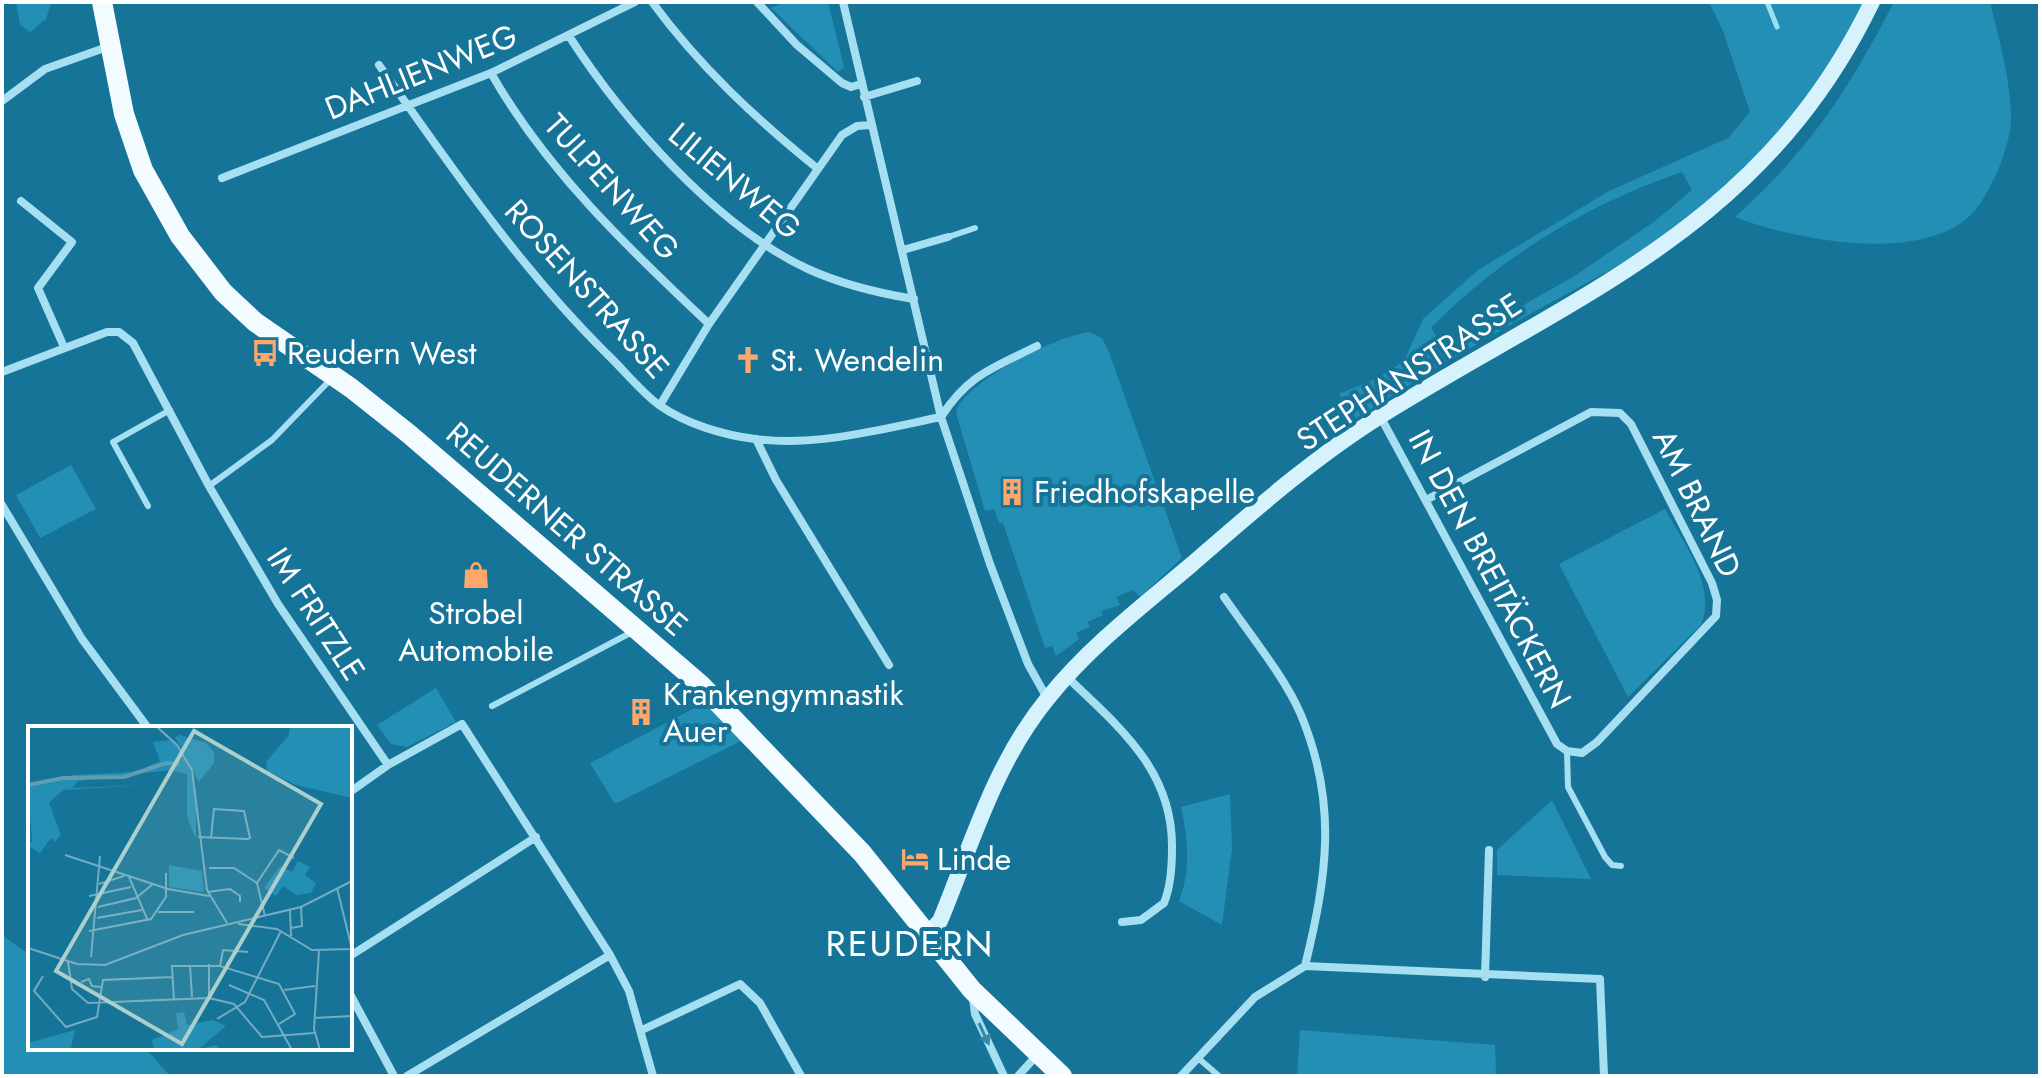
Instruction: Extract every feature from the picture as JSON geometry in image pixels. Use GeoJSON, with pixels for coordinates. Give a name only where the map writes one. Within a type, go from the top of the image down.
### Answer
{"type":"FeatureCollection","features":[{"type":"Feature","properties":{"kind":"main road","name":"REUDERNER STRASSE"},"geometry":{"type":"LineString","coordinates":[[102,2],[124,114],[143,170],[180,236],[215,283],[255,322],[334,376],[409,434],[639,628],[786,771],[862,853],[972,990],[1062,1076]]}},
{"type":"Feature","properties":{"kind":"street","name":"DAHLIENWEG"},"geometry":{"type":"LineString","coordinates":[[222,178],[491,73],[635,2]]}},
{"type":"Feature","properties":{"kind":"street"},"geometry":{"type":"LineString","coordinates":[[652,2],[691,51],[756,119],[818,169]]}},
{"type":"Feature","properties":{"kind":"street"},"geometry":{"type":"LineString","coordinates":[[757,2],[797,45],[842,83],[851,87],[861,84]]}},
{"type":"Feature","properties":{"kind":"street"},"geometry":{"type":"LineString","coordinates":[[843,2],[941,417],[1011,621],[1028,664],[1047,698]]}},
{"type":"Feature","properties":{"kind":"street","name":"STEPHANSTRASSE"},"geometry":{"type":"LineString","coordinates":[[928,934],[940,921],[995,780],[1047,698],[1066,677],[1235,527],[1380,416],[1649,257],[1737,188],[1791,130],[1841,60],[1872,2]]}},
{"type":"Feature","properties":{"kind":"street","name":"LILIENWEG"},"geometry":{"type":"LineString","coordinates":[[569,36],[603,89],[638,130],[763,244],[808,269],[852,287],[914,299]]}},
{"type":"Feature","properties":{"kind":"street"},"geometry":{"type":"LineString","coordinates":[[2,101],[45,69],[110,46]]}},
{"type":"Feature","properties":{"kind":"street","name":"ROSENSTRASSE"},"geometry":{"type":"LineString","coordinates":[[379,65],[462,185],[544,285],[580,327],[660,405],[707,428],[756,439],[802,440],[941,417]]}},
{"type":"Feature","properties":{"kind":"street","name":"TULPENWEG"},"geometry":{"type":"LineString","coordinates":[[491,73],[546,156],[573,189],[709,324]]}},
{"type":"Feature","properties":{"kind":"street"},"geometry":{"type":"LineString","coordinates":[[864,97],[917,81]]}},
{"type":"Feature","properties":{"kind":"street"},"geometry":{"type":"LineString","coordinates":[[660,405],[709,324],[818,169],[849,129],[871,125]]}},
{"type":"Feature","properties":{"kind":"street"},"geometry":{"type":"LineString","coordinates":[[21,201],[72,242],[38,288],[64,347]]}},
{"type":"Feature","properties":{"kind":"street"},"geometry":{"type":"LineString","coordinates":[[903,250],[948,237]]}},
{"type":"Feature","properties":{"kind":"street","name":"IM FRITZLE"},"geometry":{"type":"LineString","coordinates":[[2,372],[107,332],[119,332],[133,343],[209,486],[278,604],[388,765]]}},
{"type":"Feature","properties":{"kind":"street"},"geometry":{"type":"LineString","coordinates":[[941,417],[959,389],[971,380],[1037,346]]}},
{"type":"Feature","properties":{"kind":"street","name":"AM BRAND"},"geometry":{"type":"LineString","coordinates":[[1426,500],[1591,412],[1620,413],[1631,424],[1712,583],[1717,600],[1716,616],[1707,630],[1597,742],[1582,753],[1567,751]]}},
{"type":"Feature","properties":{"kind":"street","name":"IN DEN BREITÄCKERN"},"geometry":{"type":"LineString","coordinates":[[1380,416],[1557,744],[1567,751]]}},
{"type":"Feature","properties":{"kind":"street"},"geometry":{"type":"LineString","coordinates":[[756,439],[776,480],[889,665]]}},
{"type":"Feature","properties":{"kind":"street"},"geometry":{"type":"LineString","coordinates":[[2,505],[82,639],[147,726]]}},
{"type":"Feature","properties":{"kind":"street"},"geometry":{"type":"LineString","coordinates":[[1224,597],[1300,713],[1317,764],[1328,837],[1322,896],[1305,966]]}},
{"type":"Feature","properties":{"kind":"street"},"geometry":{"type":"LineString","coordinates":[[1066,677],[1146,756],[1168,802],[1172,852],[1167,895],[1152,913],[1131,923],[1122,922]]}},
{"type":"Feature","properties":{"kind":"street"},"geometry":{"type":"LineString","coordinates":[[352,791],[388,765],[462,724],[610,955],[629,991],[653,1076]]}},
{"type":"Feature","properties":{"kind":"street"},"geometry":{"type":"LineString","coordinates":[[352,955],[536,837]]}},
{"type":"Feature","properties":{"kind":"street"},"geometry":{"type":"LineString","coordinates":[[1485,977],[1489,850]]}},
{"type":"Feature","properties":{"kind":"street"},"geometry":{"type":"LineString","coordinates":[[407,1076],[610,955]]}},
{"type":"Feature","properties":{"kind":"street"},"geometry":{"type":"LineString","coordinates":[[1181,1076],[1255,997],[1305,966],[1485,977],[1600,979],[1604,1076]]}},
{"type":"Feature","properties":{"kind":"street"},"geometry":{"type":"LineString","coordinates":[[642,1030],[740,984],[760,1003],[801,1076]]}},
{"type":"Feature","properties":{"kind":"street"},"geometry":{"type":"LineString","coordinates":[[972,990],[975,1014],[1004,1076]]}},
{"type":"Feature","properties":{"kind":"street"},"geometry":{"type":"LineString","coordinates":[[352,998],[394,1076]]}},
{"type":"Feature","properties":{"kind":"street"},"geometry":{"type":"LineString","coordinates":[[1018,1076],[1038,1054]]}},
{"type":"Feature","properties":{"kind":"lane"},"geometry":{"type":"LineString","coordinates":[[948,237],[975,228]]}},
{"type":"Feature","properties":{"kind":"lane"},"geometry":{"type":"LineString","coordinates":[[209,486],[272,440],[334,376]]}},
{"type":"Feature","properties":{"kind":"lane"},"geometry":{"type":"LineString","coordinates":[[148,506],[113,442],[170,410]]}},
{"type":"Feature","properties":{"kind":"lane"},"geometry":{"type":"LineString","coordinates":[[492,706],[639,628]]}},
{"type":"Feature","properties":{"kind":"lane"},"geometry":{"type":"LineString","coordinates":[[1567,751],[1568,787],[1605,857],[1612,865],[1621,866]]}},
{"type":"Feature","properties":{"kind":"lane"},"geometry":{"type":"LineString","coordinates":[[1198,1058],[1219,1076]]}},
{"type":"Feature","properties":{"kind":"shaded area"},"geometry":{"type":"Polygon","coordinates":[[[16,2],[51,3],[46,19],[30,32],[20,25],[16,2]]]}},
{"type":"Feature","properties":{"kind":"shaded area"},"geometry":{"type":"Polygon","coordinates":[[[784,2],[828,2],[844,67],[838,72],[771,8],[784,2]]]}},
{"type":"Feature","properties":{"kind":"shaded area"},"geometry":{"type":"Polygon","coordinates":[[[1709,2],[1864,2],[1827,69],[1780,132],[1754,161],[1696,213],[1628,260],[1472,347],[1356,418],[1339,394],[1380,377],[1404,361],[1423,319],[1478,270],[1609,191],[1728,138],[1750,112],[1723,31],[1709,2]],[[1682,172],[1579,217],[1547,235],[1486,278],[1431,328],[1445,350],[1576,275],[1655,221],[1692,190],[1682,172]]]}},
{"type":"Feature","properties":{"kind":"shaded area"},"geometry":{"type":"Polygon","coordinates":[[[1894,2],[1990,2],[2006,73],[2011,123],[1999,169],[1979,205],[1965,220],[1942,233],[1884,244],[1820,239],[1735,217],[1785,167],[1825,117],[1860,64],[1894,2]]]}},
{"type":"Feature","properties":{"kind":"shaded area"},"geometry":{"type":"Polygon","coordinates":[[[1089,332],[1102,338],[1109,352],[1182,558],[1140,597],[1133,590],[1116,597],[1120,605],[1101,611],[1103,615],[1087,622],[1090,627],[1076,633],[1079,639],[1056,656],[1052,646],[1045,648],[1003,523],[999,523],[994,509],[985,511],[956,413],[962,401],[975,388],[1013,362],[1056,342],[1089,332]]]}},
{"type":"Feature","properties":{"kind":"shaded area"},"geometry":{"type":"Polygon","coordinates":[[[71,465],[96,509],[40,538],[16,495],[71,465]]]}},
{"type":"Feature","properties":{"kind":"shaded area"},"geometry":{"type":"Polygon","coordinates":[[[1665,509],[1702,580],[1705,610],[1701,625],[1628,697],[1559,564],[1665,509]]]}},
{"type":"Feature","properties":{"kind":"shaded area"},"geometry":{"type":"Polygon","coordinates":[[[436,688],[456,722],[407,747],[391,744],[377,725],[436,688]]]}},
{"type":"Feature","properties":{"kind":"shaded area"},"geometry":{"type":"Polygon","coordinates":[[[704,703],[741,741],[615,804],[590,763],[704,703]]]}},
{"type":"Feature","properties":{"kind":"shaded area"},"geometry":{"type":"Polygon","coordinates":[[[1230,794],[1232,849],[1222,925],[1179,901],[1187,854],[1181,807],[1230,794]]]}},
{"type":"Feature","properties":{"kind":"shaded area"},"geometry":{"type":"Polygon","coordinates":[[[1552,800],[1591,879],[1497,875],[1497,850],[1552,800]]]}},
{"type":"Feature","properties":{"kind":"shaded area"},"geometry":{"type":"Polygon","coordinates":[[[2,935],[28,954],[28,1050],[147,1050],[170,1076],[2,1076],[2,935]]]}},
{"type":"Feature","properties":{"kind":"shaded area"},"geometry":{"type":"Polygon","coordinates":[[[1300,1030],[1495,1045],[1496,1076],[1297,1076],[1300,1030]]]}},
{"type":"Feature","properties":{"kind":"waterway"},"geometry":{"type":"LineString","coordinates":[[1767,2],[1777,27]]}},
{"type":"Feature","properties":{"kind":"place","name":"Reudern West"},"geometry":{"type":"Point","coordinates":[265,353]}},
{"type":"Feature","properties":{"kind":"place","name":"St. Wendelin"},"geometry":{"type":"Point","coordinates":[748,360]}},
{"type":"Feature","properties":{"kind":"place","name":"Friedhofskapelle"},"geometry":{"type":"Point","coordinates":[1012,492]}},
{"type":"Feature","properties":{"kind":"place","name":"Strobel Automobile"},"geometry":{"type":"Point","coordinates":[476,575]}},
{"type":"Feature","properties":{"kind":"place","name":"Krankengymnastik Auer"},"geometry":{"type":"Point","coordinates":[641,712]}},
{"type":"Feature","properties":{"kind":"place","name":"Linde"},"geometry":{"type":"Point","coordinates":[915,859]}},
{"type":"Feature","properties":{"kind":"district","name":"REUDERN"},"geometry":{"type":"Point","coordinates":[910,943]}}]}
